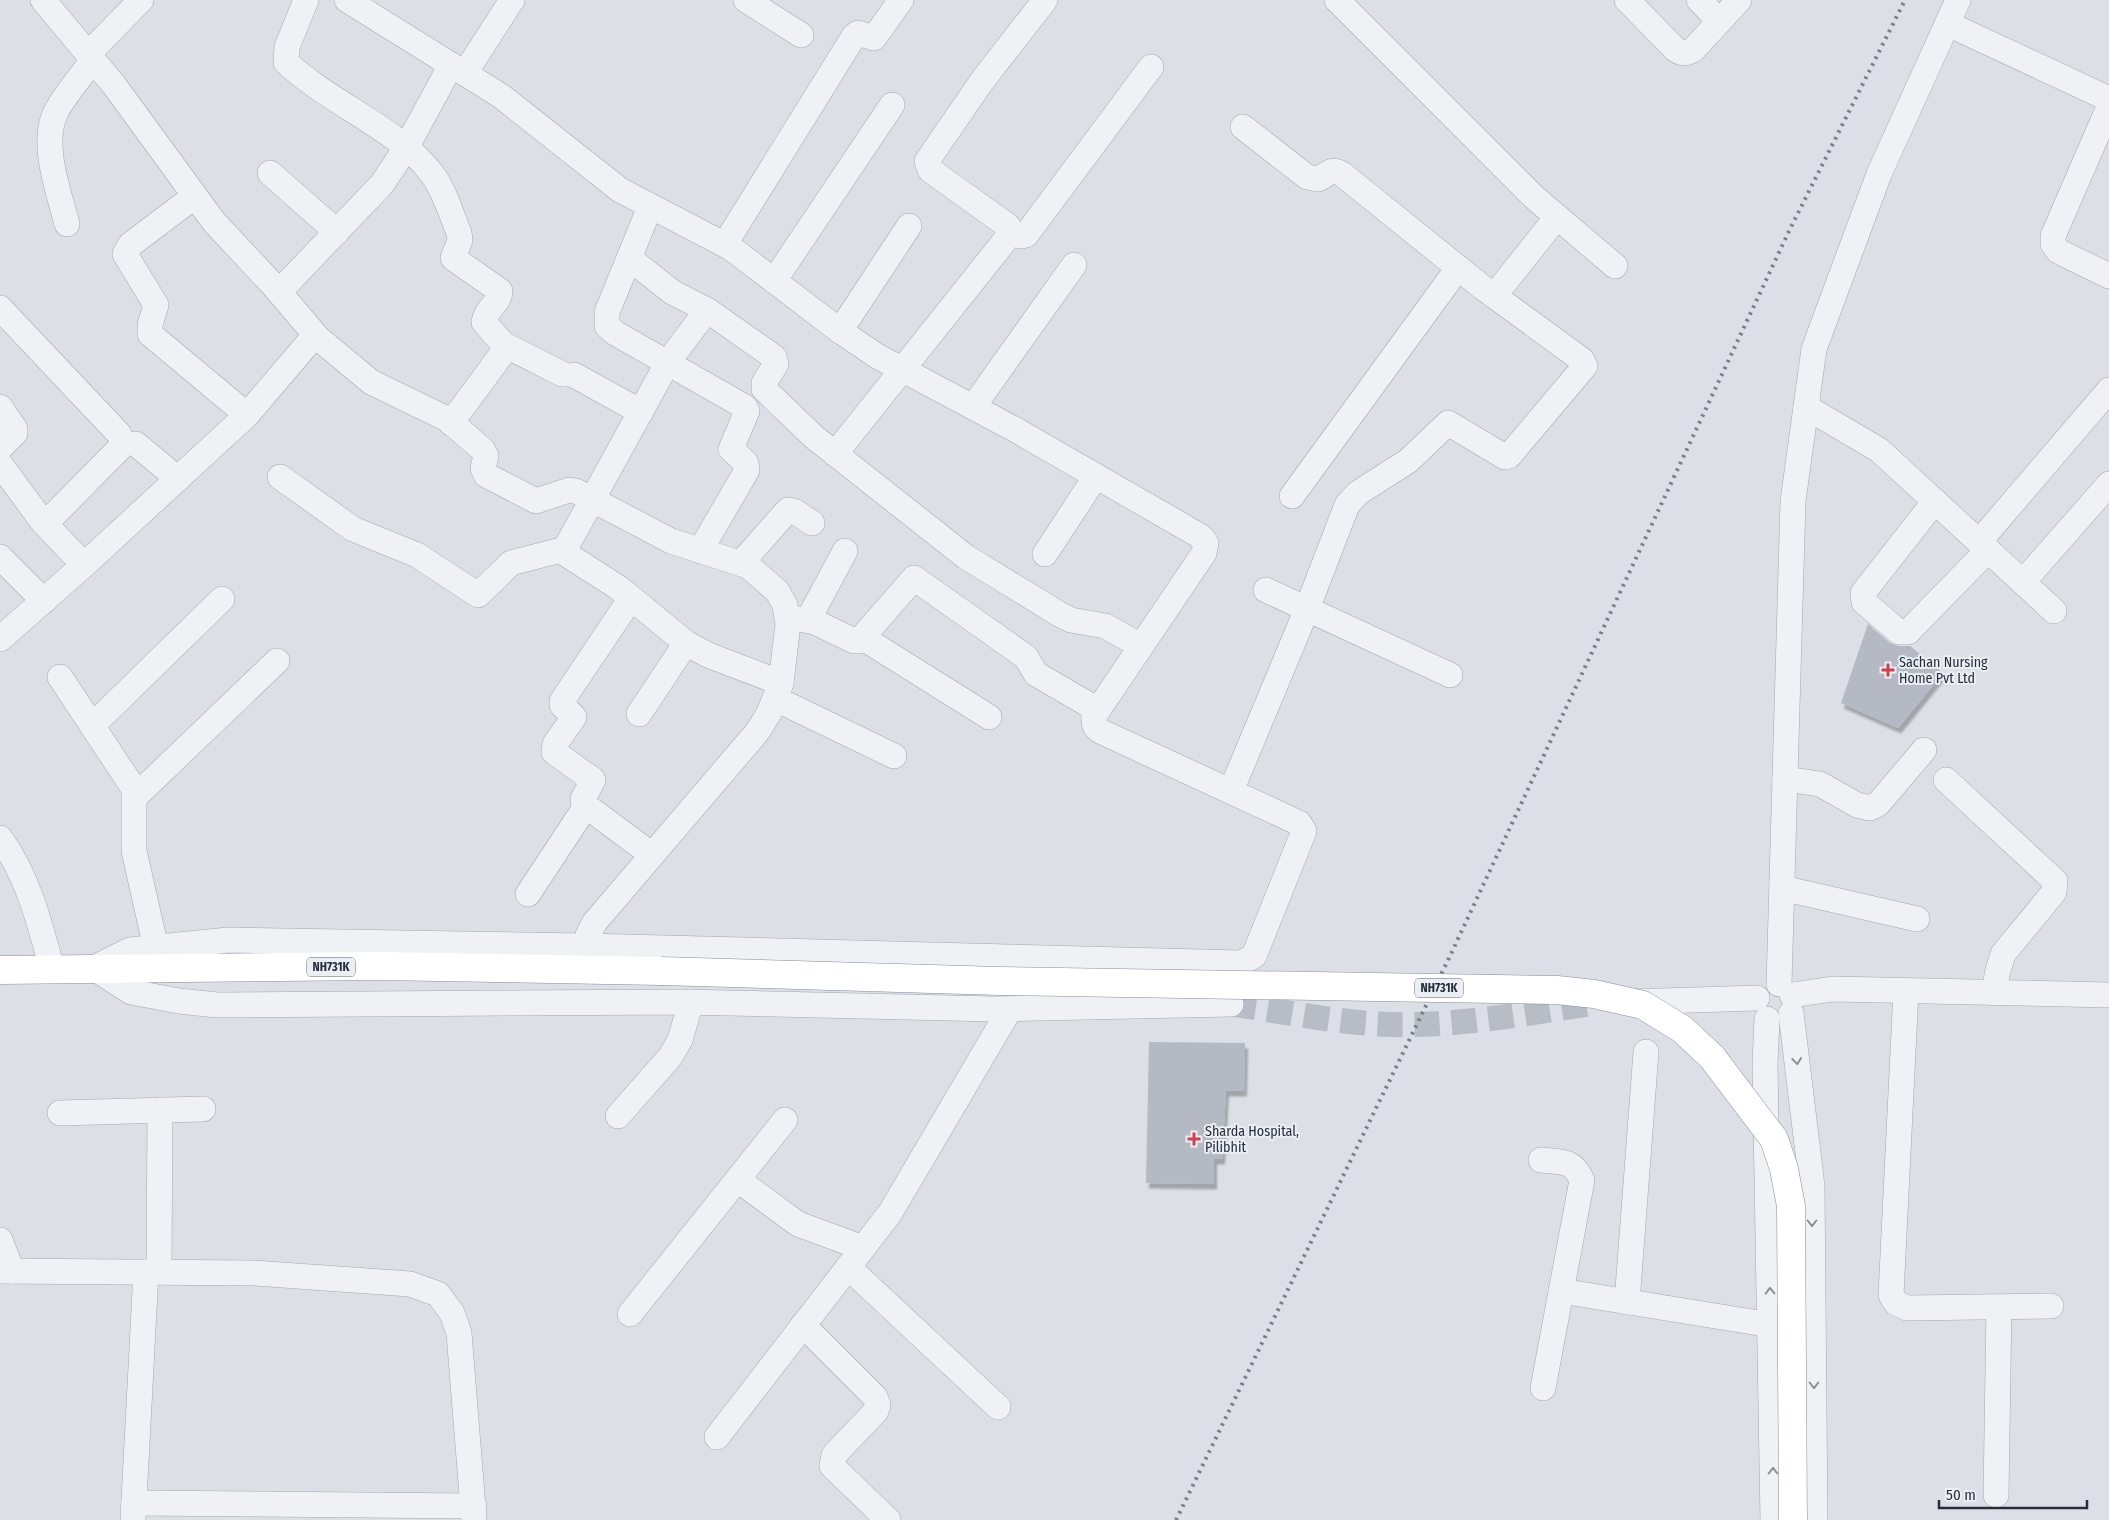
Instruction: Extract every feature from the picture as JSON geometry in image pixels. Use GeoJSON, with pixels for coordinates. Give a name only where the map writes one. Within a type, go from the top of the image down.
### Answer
{"type":"FeatureCollection","features":[{"type":"Feature","properties":{"kind":"highway","name":"NH731K"},"geometry":{"type":"LineString","coordinates":[[0,970],[380,966],[662,971],[1000,981],[1557,990],[1594,994],[1643,1005],[1682,1029],[1712,1057],[1774,1139],[1784,1168],[1791,1206],[1793,1520]]}},
{"type":"Feature","properties":{"kind":"street"},"geometry":{"type":"LineString","coordinates":[[43,0],[133,111],[214,222],[279,292],[315,335],[372,382],[391,394],[429,410],[451,423],[483,450],[486,456],[482,468],[486,475],[536,501],[569,490],[593,500],[671,541],[748,566],[777,591],[785,605],[797,619],[854,641],[863,638],[914,578],[1026,657],[1036,674],[1098,710]]}},
{"type":"Feature","properties":{"kind":"street"},"geometry":{"type":"LineString","coordinates":[[67,224],[52,170],[51,129],[54,116],[90,57],[141,0]]}},
{"type":"Feature","properties":{"kind":"street"},"geometry":{"type":"LineString","coordinates":[[306,0],[287,47],[286,62],[406,148],[427,167],[441,188],[459,233],[460,240],[453,258],[455,262],[500,292],[500,296],[486,315],[484,322],[503,344],[641,412]]}},
{"type":"Feature","properties":{"kind":"street"},"geometry":{"type":"LineString","coordinates":[[94,968],[130,950],[228,940],[586,946],[1241,963],[1254,956],[1304,831],[1299,823],[1096,728],[1094,716],[1204,553],[1206,543],[1200,536],[904,370],[840,331],[725,244],[650,207],[607,181],[531,118],[458,69],[347,0]]}},
{"type":"Feature","properties":{"kind":"street"},"geometry":{"type":"LineString","coordinates":[[279,292],[382,184],[458,69],[512,0]]}},
{"type":"Feature","properties":{"kind":"street"},"geometry":{"type":"LineString","coordinates":[[746,0],[801,35]]}},
{"type":"Feature","properties":{"kind":"street"},"geometry":{"type":"LineString","coordinates":[[725,244],[854,36],[858,33],[874,38],[901,0]]}},
{"type":"Feature","properties":{"kind":"street"},"geometry":{"type":"LineString","coordinates":[[1045,0],[982,81],[927,161],[930,170],[1008,226],[1011,233],[1020,236],[1026,235],[1151,67]]}},
{"type":"Feature","properties":{"kind":"street"},"geometry":{"type":"LineString","coordinates":[[1337,0],[1481,146],[1557,217],[1615,266]]}},
{"type":"Feature","properties":{"kind":"street"},"geometry":{"type":"LineString","coordinates":[[1627,0],[1680,53],[1693,50],[1739,0]]}},
{"type":"Feature","properties":{"kind":"street"},"geometry":{"type":"LineString","coordinates":[[1699,0],[1720,21]]}},
{"type":"Feature","properties":{"kind":"street"},"geometry":{"type":"LineString","coordinates":[[1815,1520],[1812,1186],[1787,997],[1782,888],[1793,500],[1814,349],[1879,174],[1958,0]]}},
{"type":"Feature","properties":{"kind":"street"},"geometry":{"type":"LineString","coordinates":[[1948,24],[2109,99]]}},
{"type":"Feature","properties":{"kind":"street"},"geometry":{"type":"LineString","coordinates":[[774,281],[892,105]]}},
{"type":"Feature","properties":{"kind":"street"},"geometry":{"type":"LineString","coordinates":[[2109,107],[2052,244],[2058,251],[2109,276]]}},
{"type":"Feature","properties":{"kind":"street"},"geometry":{"type":"LineString","coordinates":[[1231,792],[1351,498],[1408,461],[1448,423],[1505,457],[1509,456],[1583,371],[1585,366],[1582,360],[1494,296],[1336,170],[1330,171],[1318,179],[1307,177],[1243,127]]}},
{"type":"Feature","properties":{"kind":"street"},"geometry":{"type":"LineString","coordinates":[[270,173],[338,232]]}},
{"type":"Feature","properties":{"kind":"street"},"geometry":{"type":"LineString","coordinates":[[195,196],[130,245],[125,254],[156,305],[150,325],[150,334],[247,415]]}},
{"type":"Feature","properties":{"kind":"street"},"geometry":{"type":"LineString","coordinates":[[650,207],[607,312],[607,326],[615,333],[745,407],[747,411],[731,449],[746,463],[747,470],[700,551]]}},
{"type":"Feature","properties":{"kind":"street"},"geometry":{"type":"LineString","coordinates":[[1494,296],[1557,217]]}},
{"type":"Feature","properties":{"kind":"street"},"geometry":{"type":"LineString","coordinates":[[840,331],[909,226]]}},
{"type":"Feature","properties":{"kind":"street"},"geometry":{"type":"LineString","coordinates":[[835,454],[904,370],[1011,233]]}},
{"type":"Feature","properties":{"kind":"street"},"geometry":{"type":"LineString","coordinates":[[629,258],[672,292],[707,310],[774,357],[776,364],[764,383],[764,389],[804,428],[835,454],[966,557],[1059,614],[1071,620],[1105,626],[1141,646]]}},
{"type":"Feature","properties":{"kind":"street"},"geometry":{"type":"LineString","coordinates":[[973,407],[1074,265]]}},
{"type":"Feature","properties":{"kind":"street"},"geometry":{"type":"LineString","coordinates":[[1292,496],[1458,268]]}},
{"type":"Feature","properties":{"kind":"street"},"geometry":{"type":"LineString","coordinates":[[0,308],[119,434],[122,440],[120,448],[45,524]]}},
{"type":"Feature","properties":{"kind":"street"},"geometry":{"type":"LineString","coordinates":[[280,477],[353,529],[417,555],[478,595],[511,563],[565,549],[668,362],[707,310]]}},
{"type":"Feature","properties":{"kind":"street"},"geometry":{"type":"LineString","coordinates":[[0,639],[84,566],[247,415],[315,335]]}},
{"type":"Feature","properties":{"kind":"street"},"geometry":{"type":"LineString","coordinates":[[451,423],[504,351],[503,344]]}},
{"type":"Feature","properties":{"kind":"street"},"geometry":{"type":"LineString","coordinates":[[1934,501],[1863,593],[1864,602],[1899,632],[1908,632],[1984,546],[2109,390]]}},
{"type":"Feature","properties":{"kind":"street"},"geometry":{"type":"LineString","coordinates":[[0,407],[15,429],[15,433],[0,448]]}},
{"type":"Feature","properties":{"kind":"street"},"geometry":{"type":"LineString","coordinates":[[1806,407],[1879,450],[2054,611]]}},
{"type":"Feature","properties":{"kind":"street"},"geometry":{"type":"LineString","coordinates":[[136,444],[178,479]]}},
{"type":"Feature","properties":{"kind":"street"},"geometry":{"type":"LineString","coordinates":[[0,464],[45,524],[84,566]]}},
{"type":"Feature","properties":{"kind":"street"},"geometry":{"type":"LineString","coordinates":[[1045,554],[1096,476]]}},
{"type":"Feature","properties":{"kind":"street"},"geometry":{"type":"LineString","coordinates":[[2023,582],[2109,484]]}},
{"type":"Feature","properties":{"kind":"street"},"geometry":{"type":"LineString","coordinates":[[741,563],[788,510],[794,511],[812,523]]}},
{"type":"Feature","properties":{"kind":"street"},"geometry":{"type":"LineString","coordinates":[[565,549],[569,559],[600,576],[631,598],[686,643],[778,691],[894,756]]}},
{"type":"Feature","properties":{"kind":"street"},"geometry":{"type":"LineString","coordinates":[[586,946],[588,935],[595,922],[758,731],[778,691],[797,619],[844,551]]}},
{"type":"Feature","properties":{"kind":"street"},"geometry":{"type":"LineString","coordinates":[[0,557],[44,601]]}},
{"type":"Feature","properties":{"kind":"street"},"geometry":{"type":"LineString","coordinates":[[1266,590],[1450,675]]}},
{"type":"Feature","properties":{"kind":"street"},"geometry":{"type":"LineString","coordinates":[[585,811],[583,799],[593,780],[554,752],[555,744],[574,716],[562,705],[562,701],[631,598]]}},
{"type":"Feature","properties":{"kind":"street"},"geometry":{"type":"LineString","coordinates":[[93,725],[222,599]]}},
{"type":"Feature","properties":{"kind":"street"},"geometry":{"type":"LineString","coordinates":[[863,638],[989,717]]}},
{"type":"Feature","properties":{"kind":"street"},"geometry":{"type":"LineString","coordinates":[[639,714],[686,643]]}},
{"type":"Feature","properties":{"kind":"street"},"geometry":{"type":"LineString","coordinates":[[136,797],[277,662]]}},
{"type":"Feature","properties":{"kind":"street"},"geometry":{"type":"LineString","coordinates":[[60,677],[134,789],[136,797],[134,851],[156,948]]}},
{"type":"Feature","properties":{"kind":"street"},"geometry":{"type":"LineString","coordinates":[[1785,779],[1820,784],[1857,805],[1870,808],[1878,804],[1924,750]]}},
{"type":"Feature","properties":{"kind":"street"},"geometry":{"type":"LineString","coordinates":[[1946,780],[2055,881],[2054,892],[2003,954],[1997,974],[1996,993]]}},
{"type":"Feature","properties":{"kind":"street"},"geometry":{"type":"LineString","coordinates":[[528,894],[579,816],[585,811],[593,811],[652,855]]}},
{"type":"Feature","properties":{"kind":"street"},"geometry":{"type":"LineString","coordinates":[[0,838],[25,883],[40,923],[52,969]]}},
{"type":"Feature","properties":{"kind":"street"},"geometry":{"type":"LineString","coordinates":[[1782,888],[1917,919]]}},
{"type":"Feature","properties":{"kind":"street"},"geometry":{"type":"LineString","coordinates":[[94,968],[132,992],[179,1001],[217,1005],[691,1002],[1010,1009],[1231,1004]]}},
{"type":"Feature","properties":{"kind":"street"},"geometry":{"type":"LineString","coordinates":[[1773,1520],[1771,1325],[1763,988],[1787,997],[1834,989],[1996,993],[2104,1000]]}},
{"type":"Feature","properties":{"kind":"street"},"geometry":{"type":"LineString","coordinates":[[1906,991],[1891,1295],[1896,1303],[1907,1308],[2051,1306]]}},
{"type":"Feature","properties":{"kind":"street"},"geometry":{"type":"LineString","coordinates":[[1594,1003],[1762,1009],[1781,1020],[1787,997]]}},
{"type":"Feature","properties":{"kind":"street"},"geometry":{"type":"LineString","coordinates":[[618,1116],[670,1057],[680,1040],[691,1002]]}},
{"type":"Feature","properties":{"kind":"street"},"geometry":{"type":"LineString","coordinates":[[716,1437],[855,1258],[902,1194],[1010,1009]]}},
{"type":"Feature","properties":{"kind":"street"},"geometry":{"type":"LineString","coordinates":[[1627,1302],[1646,1052]]}},
{"type":"Feature","properties":{"kind":"street"},"geometry":{"type":"LineString","coordinates":[[60,1113],[203,1109]]}},
{"type":"Feature","properties":{"kind":"street"},"geometry":{"type":"LineString","coordinates":[[0,1240],[6,1271],[152,1272],[253,1274],[410,1284],[438,1294],[452,1313],[459,1333],[474,1513],[133,1511],[152,1272],[160,1110]]}},
{"type":"Feature","properties":{"kind":"street"},"geometry":{"type":"LineString","coordinates":[[630,1314],[785,1120]]}},
{"type":"Feature","properties":{"kind":"street"},"geometry":{"type":"LineString","coordinates":[[1540,1160],[1568,1162],[1576,1169],[1582,1180],[1543,1388]]}},
{"type":"Feature","properties":{"kind":"street"},"geometry":{"type":"LineString","coordinates":[[738,1180],[798,1224],[855,1258],[998,1407]]}},
{"type":"Feature","properties":{"kind":"street"},"geometry":{"type":"LineString","coordinates":[[1561,1291],[1771,1325]]}},
{"type":"Feature","properties":{"kind":"street"},"geometry":{"type":"LineString","coordinates":[[1996,1495],[1999,1307]]}},
{"type":"Feature","properties":{"kind":"street"},"geometry":{"type":"LineString","coordinates":[[803,1325],[875,1397],[878,1405],[876,1412],[834,1455],[832,1466],[888,1520]]}},
{"type":"Feature","properties":{"kind":"building"},"geometry":{"type":"Polygon","coordinates":[[[1868,624],[1890,643],[1899,646],[1910,646],[1943,673],[1898,728],[1841,703],[1868,624]]]}},
{"type":"Feature","properties":{"kind":"building"},"geometry":{"type":"Polygon","coordinates":[[[1149,1042],[1245,1043],[1244,1091],[1226,1091],[1222,1159],[1214,1159],[1214,1184],[1146,1183],[1149,1042]]]}},
{"type":"Feature","properties":{"kind":"tunnel"},"geometry":{"type":"LineString","coordinates":[[1231,1004],[1341,1021],[1405,1025],[1513,1016],[1594,1003]]}},
{"type":"Feature","properties":{"kind":"railway"},"geometry":{"type":"LineString","coordinates":[[1176,1520],[1450,956],[1789,231],[1905,0]]}},
{"type":"Feature","properties":{"kind":"place","name":"Sachan Nursing Home Pvt Ltd"},"geometry":{"type":"Point","coordinates":[1888,670]}},
{"type":"Feature","properties":{"kind":"place","name":"Sharda Hospital, Pilibhit"},"geometry":{"type":"Point","coordinates":[1194,1139]}}]}
